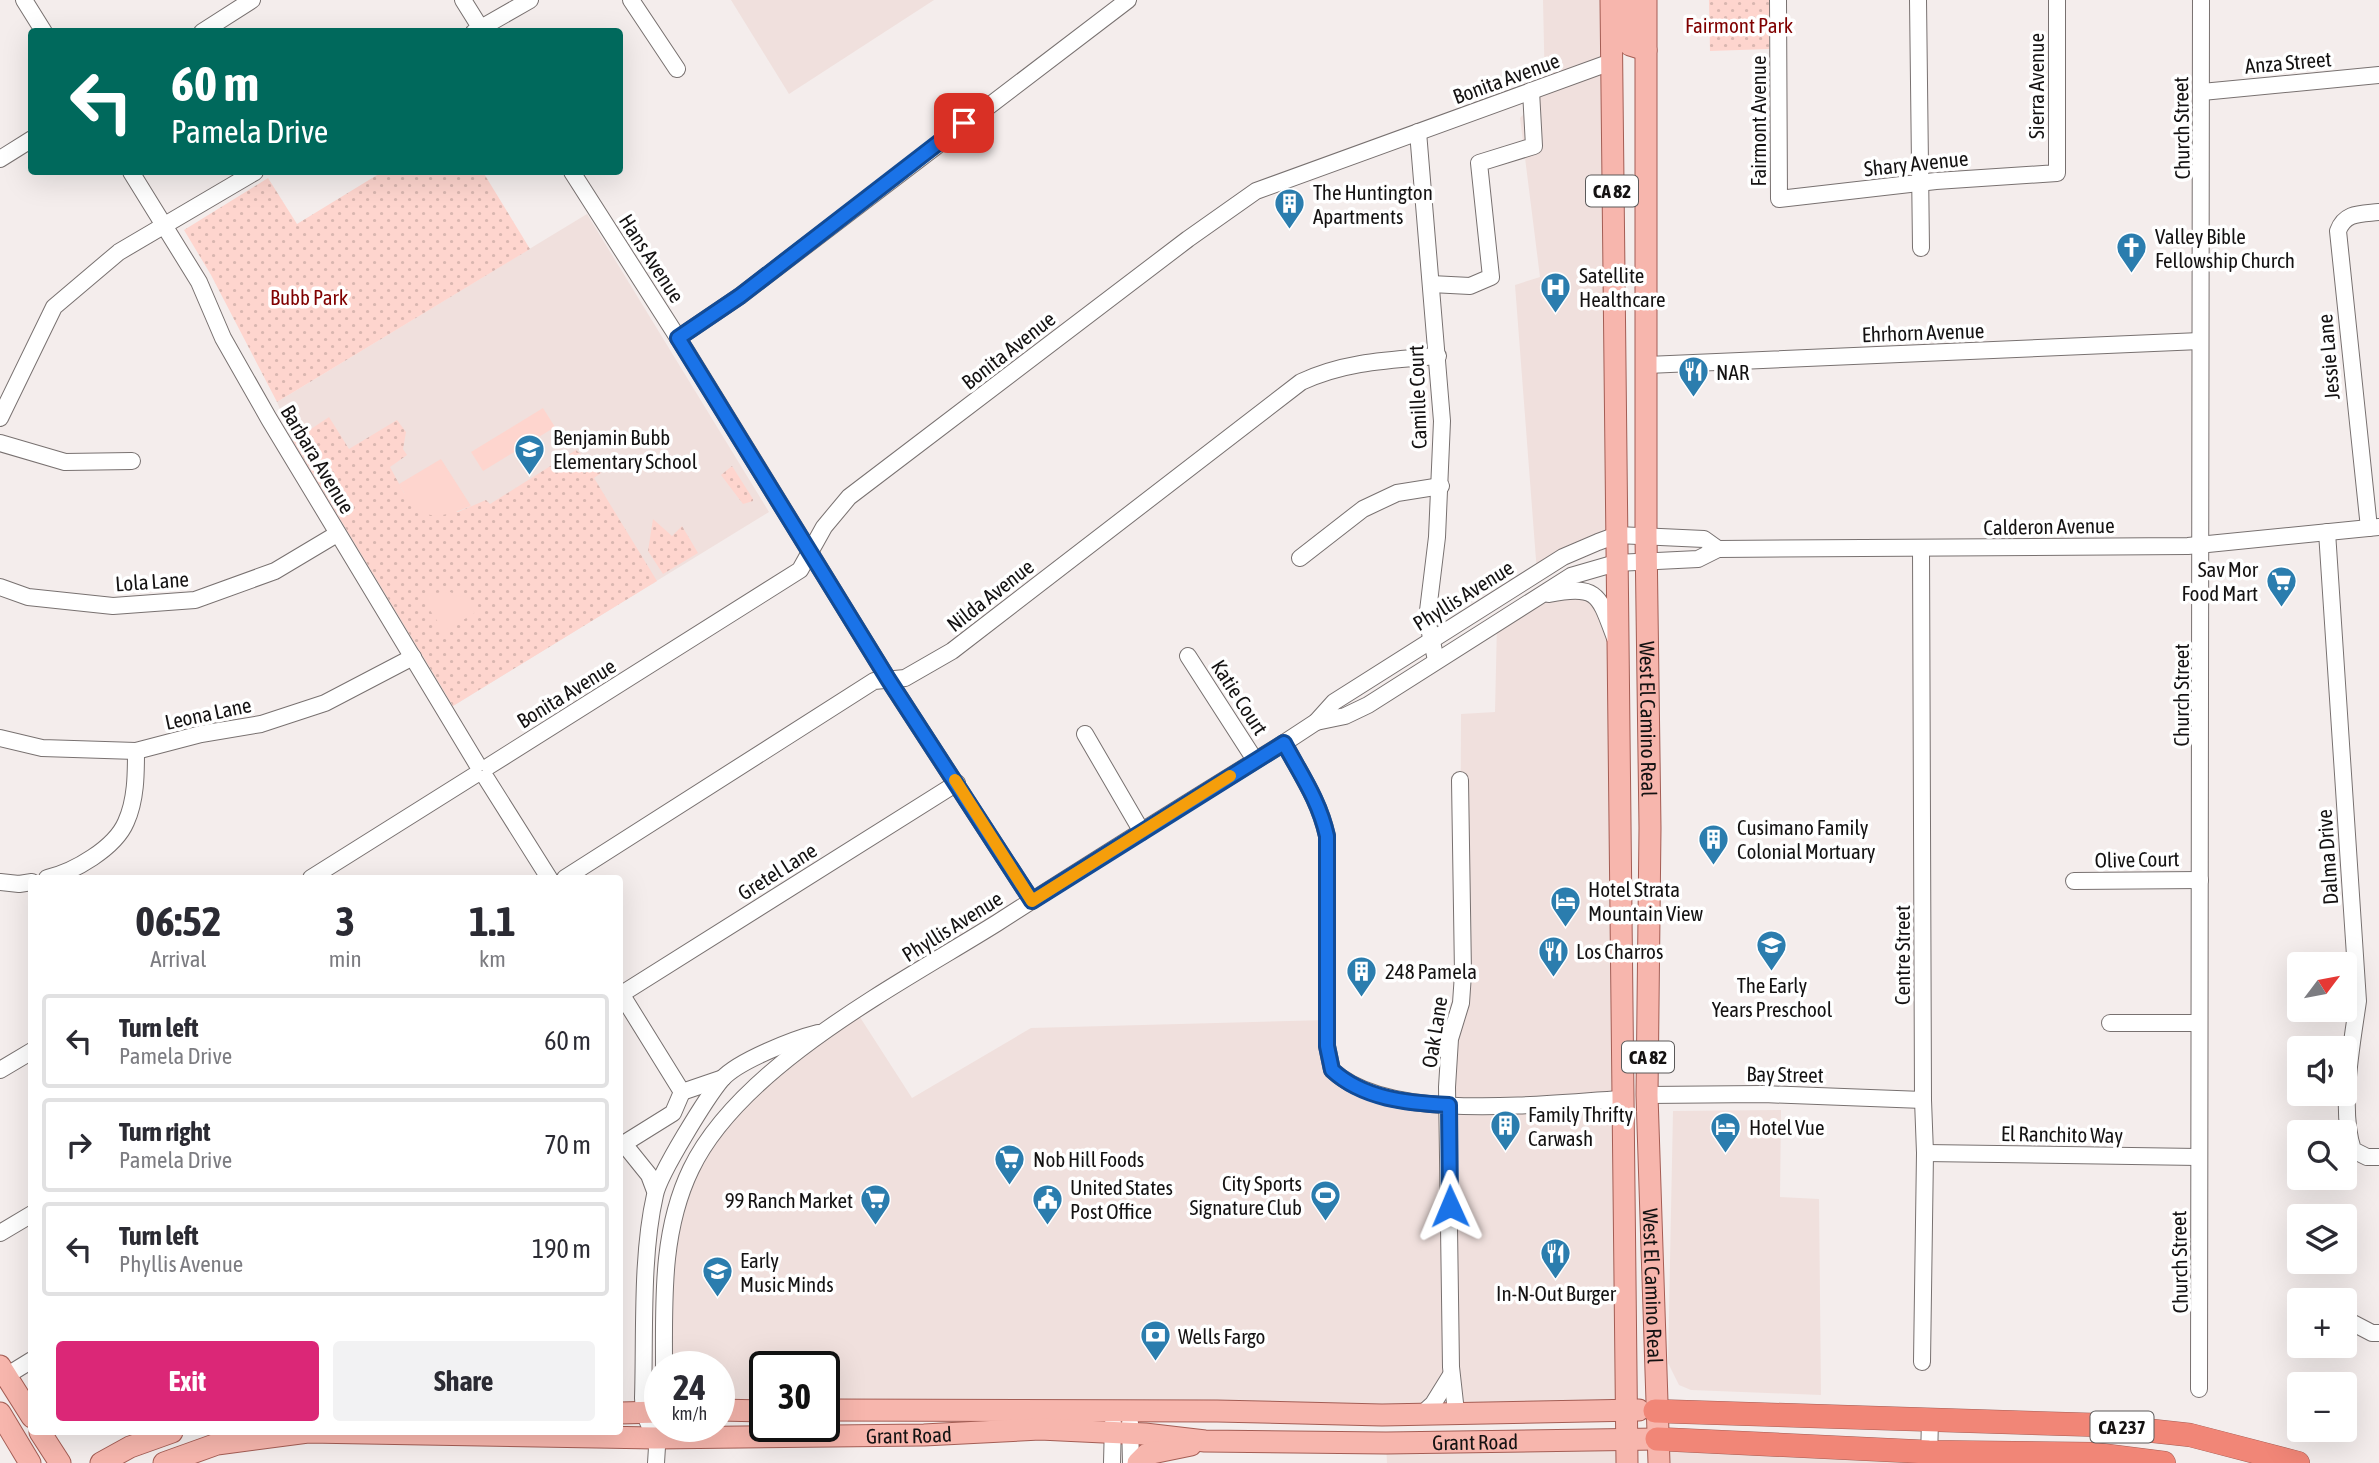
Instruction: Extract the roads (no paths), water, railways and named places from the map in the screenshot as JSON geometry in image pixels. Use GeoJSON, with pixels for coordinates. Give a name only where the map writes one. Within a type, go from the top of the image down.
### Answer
{"type":"FeatureCollection","features":[{"type":"Feature","properties":{"kind":"highway"},"geometry":{"type":"LineString","coordinates":[[1655,1411],[1930,1418]]}},
{"type":"Feature","properties":{"kind":"highway","name":"CA 237"},"geometry":{"type":"LineString","coordinates":[[1930,1418],[2099,1425],[2200,1437],[2290,1460]]}},
{"type":"Feature","properties":{"kind":"highway","name":"CA 237"},"geometry":{"type":"LineString","coordinates":[[1657,1439],[1929,1458],[2093,1454],[2164,1463]]}},
{"type":"Feature","properties":{"kind":"highway"},"geometry":{"type":"LineString","coordinates":[[2290,1460],[2320,1463]]}},
{"type":"Feature","properties":{"kind":"main road","name":"West El Camino Real"},"geometry":{"type":"LineString","coordinates":[[1611,0],[1625,1410]]}},
{"type":"Feature","properties":{"kind":"main road"},"geometry":{"type":"LineString","coordinates":[[1630,0],[1630,45],[1646,50]]}},
{"type":"Feature","properties":{"kind":"main road","name":"West El Camino Real"},"geometry":{"type":"LineString","coordinates":[[1646,0],[1646,536],[1650,828],[1647,1095],[1657,1439]]}},
{"type":"Feature","properties":{"kind":"main road"},"geometry":{"type":"LineString","coordinates":[[1611,62],[1631,70],[1635,254],[1646,271]]}},
{"type":"Feature","properties":{"kind":"main road"},"geometry":{"type":"LineString","coordinates":[[3,1371],[28,1411]]}},
{"type":"Feature","properties":{"kind":"main road","name":"Grant Road"},"geometry":{"type":"LineString","coordinates":[[840,1410],[1121,1411],[1657,1439]]}},
{"type":"Feature","properties":{"kind":"main road","name":"CA 82"},"geometry":{"type":"LineString","coordinates":[[1625,1410],[1627,1463]]}},
{"type":"Feature","properties":{"kind":"main road","name":"Grant Road"},"geometry":{"type":"LineString","coordinates":[[1455,1412],[1655,1411]]}},
{"type":"Feature","properties":{"kind":"main road"},"geometry":{"type":"LineString","coordinates":[[1435,1428],[1455,1412]]}},
{"type":"Feature","properties":{"kind":"main road"},"geometry":{"type":"LineString","coordinates":[[0,1413],[30,1463]]}},
{"type":"Feature","properties":{"kind":"main road","name":"Grant Road"},"geometry":{"type":"LineString","coordinates":[[623,1414],[644,1419]]}},
{"type":"Feature","properties":{"kind":"main road","name":"Grant Road"},"geometry":{"type":"LineString","coordinates":[[623,1423],[644,1422]]}},
{"type":"Feature","properties":{"kind":"main road","name":"Grant Road"},"geometry":{"type":"LineString","coordinates":[[735,1423],[1040,1429],[1205,1441],[1399,1443],[1435,1428]]}},
{"type":"Feature","properties":{"kind":"main road"},"geometry":{"type":"LineString","coordinates":[[42,1435],[60,1463]]}},
{"type":"Feature","properties":{"kind":"main road"},"geometry":{"type":"LineString","coordinates":[[101,1463],[130,1447],[164,1435]]}},
{"type":"Feature","properties":{"kind":"main road","name":"Grant Road"},"geometry":{"type":"LineString","coordinates":[[164,1463],[217,1444],[285,1435]]}},
{"type":"Feature","properties":{"kind":"main road","name":"CA 82"},"geometry":{"type":"LineString","coordinates":[[1657,1439],[1659,1463]]}},
{"type":"Feature","properties":{"kind":"main road"},"geometry":{"type":"LineString","coordinates":[[1138,1463],[1147,1454],[1205,1441]]}},
{"type":"Feature","properties":{"kind":"street"},"geometry":{"type":"LineString","coordinates":[[24,0],[42,28]]}},
{"type":"Feature","properties":{"kind":"street"},"geometry":{"type":"LineString","coordinates":[[208,28],[252,0]]}},
{"type":"Feature","properties":{"kind":"street"},"geometry":{"type":"LineString","coordinates":[[463,0],[478,28]]}},
{"type":"Feature","properties":{"kind":"street"},"geometry":{"type":"LineString","coordinates":[[482,28],[530,0]]}},
{"type":"Feature","properties":{"kind":"street"},"geometry":{"type":"LineString","coordinates":[[631,0],[677,69]]}},
{"type":"Feature","properties":{"kind":"street"},"geometry":{"type":"LineString","coordinates":[[678,338],[740,296],[1128,0]]}},
{"type":"Feature","properties":{"kind":"street","name":"Fairmont Avenue"},"geometry":{"type":"LineString","coordinates":[[1778,0],[1779,199]]}},
{"type":"Feature","properties":{"kind":"street"},"geometry":{"type":"LineString","coordinates":[[1918,0],[1921,248]]}},
{"type":"Feature","properties":{"kind":"street","name":"Sierra Avenue"},"geometry":{"type":"LineString","coordinates":[[2057,0],[2057,173]]}},
{"type":"Feature","properties":{"kind":"street","name":"Church Street"},"geometry":{"type":"LineString","coordinates":[[2199,1390],[2201,1298],[2197,1157],[2201,0]]}},
{"type":"Feature","properties":{"kind":"street","name":"Bonita Avenue"},"geometry":{"type":"LineString","coordinates":[[316,875],[798,571],[824,527],[849,497],[1256,191],[1611,62]]}},
{"type":"Feature","properties":{"kind":"street","name":"Anza Street"},"geometry":{"type":"LineString","coordinates":[[2202,92],[2379,75]]}},
{"type":"Feature","properties":{"kind":"street"},"geometry":{"type":"LineString","coordinates":[[1431,284],[1470,286],[1491,277],[1479,163],[1534,146],[1531,91]]}},
{"type":"Feature","properties":{"kind":"street","name":"Camille Court"},"geometry":{"type":"LineString","coordinates":[[1418,132],[1442,421],[1441,486],[1427,619],[1436,660]]}},
{"type":"Feature","properties":{"kind":"street"},"geometry":{"type":"LineString","coordinates":[[0,159],[28,142]]}},
{"type":"Feature","properties":{"kind":"street","name":"Shary Avenue"},"geometry":{"type":"LineString","coordinates":[[1779,199],[1921,182],[2057,173]]}},
{"type":"Feature","properties":{"kind":"street","name":"Barbara Avenue"},"geometry":{"type":"LineString","coordinates":[[133,175],[199,282],[223,338],[337,534],[547,875]]}},
{"type":"Feature","properties":{"kind":"street"},"geometry":{"type":"LineString","coordinates":[[0,418],[54,307],[118,252],[251,175]]}},
{"type":"Feature","properties":{"kind":"street","name":"Hans Avenue"},"geometry":{"type":"LineString","coordinates":[[574,175],[678,338],[888,679],[1032,901]]}},
{"type":"Feature","properties":{"kind":"street","name":"Jessie Lane"},"geometry":{"type":"LineString","coordinates":[[2374,528],[2338,231],[2342,222],[2350,215],[2379,212]]}},
{"type":"Feature","properties":{"kind":"street","name":"Ehrhorn Avenue"},"geometry":{"type":"LineString","coordinates":[[1647,365],[2200,341]]}},
{"type":"Feature","properties":{"kind":"street","name":"Nilda Avenue"},"geometry":{"type":"LineString","coordinates":[[570,875],[874,681],[905,678],[953,651],[1301,382],[1320,373],[1361,362],[1438,356]]}},
{"type":"Feature","properties":{"kind":"street"},"geometry":{"type":"LineString","coordinates":[[0,443],[65,462],[132,461]]}},
{"type":"Feature","properties":{"kind":"street"},"geometry":{"type":"LineString","coordinates":[[1300,558],[1363,509],[1397,493],[1441,486]]}},
{"type":"Feature","properties":{"kind":"street","name":"Calderon Avenue"},"geometry":{"type":"LineString","coordinates":[[1647,562],[1698,559],[1718,549],[2201,545],[2374,528]]}},
{"type":"Feature","properties":{"kind":"street","name":"Dalma Drive"},"geometry":{"type":"LineString","coordinates":[[2326,533],[2358,1001],[2349,1067],[2349,1137],[2353,1150],[2367,1157],[2379,1157]]}},
{"type":"Feature","properties":{"kind":"street","name":"Lola Lane"},"geometry":{"type":"LineString","coordinates":[[0,587],[28,597],[113,606],[195,600],[275,571],[337,534]]}},
{"type":"Feature","properties":{"kind":"street","name":"Phyllis Avenue"},"geometry":{"type":"LineString","coordinates":[[663,1351],[664,1296],[672,1222],[692,1168],[726,1115],[823,1032],[1284,743],[1316,722],[1334,702],[1563,557],[1617,535],[1646,536]]}},
{"type":"Feature","properties":{"kind":"street","name":"Calderon Avenue"},"geometry":{"type":"LineString","coordinates":[[1646,536],[1703,538],[1718,549]]}},
{"type":"Feature","properties":{"kind":"street","name":"Centre Street"},"geometry":{"type":"LineString","coordinates":[[1921,548],[1923,1100],[1926,1153],[1922,1362]]}},
{"type":"Feature","properties":{"kind":"street","name":"Phyllis Avenue"},"geometry":{"type":"LineString","coordinates":[[1316,722],[1345,716],[1368,705],[1571,576],[1616,563],[1647,562]]}},
{"type":"Feature","properties":{"kind":"street"},"geometry":{"type":"LineString","coordinates":[[1536,597],[1579,588],[1592,592],[1601,601],[1617,645]]}},
{"type":"Feature","properties":{"kind":"street","name":"Katie Court"},"geometry":{"type":"LineString","coordinates":[[1188,656],[1255,760]]}},
{"type":"Feature","properties":{"kind":"street","name":"Leona Lane"},"geometry":{"type":"LineString","coordinates":[[0,738],[42,748],[136,751],[201,734],[261,724],[325,703],[412,657]]}},
{"type":"Feature","properties":{"kind":"street"},"geometry":{"type":"LineString","coordinates":[[1085,734],[1142,832]]}},
{"type":"Feature","properties":{"kind":"street"},"geometry":{"type":"LineString","coordinates":[[1284,743],[1312,788],[1321,809],[1327,836],[1327,1046],[1332,1070],[1357,1087],[1395,1100],[1449,1105],[1622,1099]]}},
{"type":"Feature","properties":{"kind":"street"},"geometry":{"type":"LineString","coordinates":[[54,875],[82,863],[110,843],[126,823],[137,780],[136,751]]}},
{"type":"Feature","properties":{"kind":"street","name":"Oak Lane"},"geometry":{"type":"LineString","coordinates":[[1455,1412],[1451,1375],[1449,1105],[1450,1039],[1461,1003],[1463,974],[1460,780]]}},
{"type":"Feature","properties":{"kind":"street","name":"Gretel Lane"},"geometry":{"type":"LineString","coordinates":[[623,992],[957,783]]}},
{"type":"Feature","properties":{"kind":"street","name":"Olive Court"},"geometry":{"type":"LineString","coordinates":[[2074,881],[2200,880]]}},
{"type":"Feature","properties":{"kind":"street"},"geometry":{"type":"LineString","coordinates":[[0,882],[28,883]]}},
{"type":"Feature","properties":{"kind":"street"},"geometry":{"type":"LineString","coordinates":[[623,999],[682,1092]]}},
{"type":"Feature","properties":{"kind":"street"},"geometry":{"type":"LineString","coordinates":[[2110,1023],[2198,1023]]}},
{"type":"Feature","properties":{"kind":"street","name":"Phyllis Avenue"},"geometry":{"type":"LineString","coordinates":[[651,1351],[647,1264],[655,1191],[683,1139],[723,1078],[787,1041],[823,1032]]}},
{"type":"Feature","properties":{"kind":"street"},"geometry":{"type":"LineString","coordinates":[[0,1070],[28,1053]]}},
{"type":"Feature","properties":{"kind":"street"},"geometry":{"type":"LineString","coordinates":[[623,1144],[673,1114],[682,1092],[723,1078]]}},
{"type":"Feature","properties":{"kind":"street","name":"Bay Street"},"geometry":{"type":"LineString","coordinates":[[1647,1095],[1763,1094],[1923,1100]]}},
{"type":"Feature","properties":{"kind":"street"},"geometry":{"type":"LineString","coordinates":[[623,1146],[649,1175],[655,1191]]}},
{"type":"Feature","properties":{"kind":"street","name":"El Ranchito Way"},"geometry":{"type":"LineString","coordinates":[[1926,1153],[2197,1157]]}},
{"type":"Feature","properties":{"kind":"street"},"geometry":{"type":"LineString","coordinates":[[0,1233],[28,1216]]}},
{"type":"Feature","properties":{"kind":"street"},"geometry":{"type":"LineString","coordinates":[[2357,1325],[2372,1333],[2379,1333]]}},
{"type":"Feature","properties":{"kind":"street"},"geometry":{"type":"LineString","coordinates":[[3,1371],[28,1362]]}},
{"type":"Feature","properties":{"kind":"street"},"geometry":{"type":"LineString","coordinates":[[1435,1428],[1433,1404],[1451,1375]]}},
{"type":"Feature","properties":{"kind":"street"},"geometry":{"type":"LineString","coordinates":[[1112,1463],[1121,1433],[1121,1411]]}},
{"type":"Feature","properties":{"kind":"street"},"geometry":{"type":"LineString","coordinates":[[1929,1458],[1930,1418]]}},
{"type":"Feature","properties":{"kind":"street"},"geometry":{"type":"LineString","coordinates":[[1121,1433],[1131,1463]]}},
{"type":"Feature","properties":{"kind":"street","name":"Phyllis Avenue"},"geometry":{"type":"LineString","coordinates":[[655,1442],[656,1463]]}},
{"type":"Feature","properties":{"kind":"place","name":"The Huntington Apartments"},"geometry":{"type":"Point","coordinates":[1290,231]}},
{"type":"Feature","properties":{"kind":"place","name":"Valley Bible Fellowship Church"},"geometry":{"type":"Point","coordinates":[2132,275]}},
{"type":"Feature","properties":{"kind":"place","name":"Satellite Healthcare"},"geometry":{"type":"Point","coordinates":[1556,314]}},
{"type":"Feature","properties":{"kind":"place","name":"NAR"},"geometry":{"type":"Point","coordinates":[1693,399]}},
{"type":"Feature","properties":{"kind":"place","name":"Benjamin Bubb Elementary School"},"geometry":{"type":"Point","coordinates":[530,476]}},
{"type":"Feature","properties":{"kind":"place","name":"Sav Mor Food Mart"},"geometry":{"type":"Point","coordinates":[2281,608]}},
{"type":"Feature","properties":{"kind":"place","name":"Cusimano Family Colonial Mortuary"},"geometry":{"type":"Point","coordinates":[1714,866]}},
{"type":"Feature","properties":{"kind":"place","name":"Hotel Strata Mountain View"},"geometry":{"type":"Point","coordinates":[1565,928]}},
{"type":"Feature","properties":{"kind":"place","name":"The Early Years Preschool"},"geometry":{"type":"Point","coordinates":[1772,972]}},
{"type":"Feature","properties":{"kind":"place","name":"Los Charros"},"geometry":{"type":"Point","coordinates":[1553,978]}},
{"type":"Feature","properties":{"kind":"place","name":"248 Pamela"},"geometry":{"type":"Point","coordinates":[1362,998]}},
{"type":"Feature","properties":{"kind":"place","name":"Family Thrifty Carwash"},"geometry":{"type":"Point","coordinates":[1505,1153]}},
{"type":"Feature","properties":{"kind":"place","name":"Hotel Vue"},"geometry":{"type":"Point","coordinates":[1726,1154]}},
{"type":"Feature","properties":{"kind":"place","name":"Nob Hill Foods"},"geometry":{"type":"Point","coordinates":[1010,1186]}},
{"type":"Feature","properties":{"kind":"place","name":"City Sports Signature Club"},"geometry":{"type":"Point","coordinates":[1325,1222]}},
{"type":"Feature","properties":{"kind":"place","name":"United States Post Office"},"geometry":{"type":"Point","coordinates":[1047,1226]}},
{"type":"Feature","properties":{"kind":"place","name":"99 Ranch Market"},"geometry":{"type":"Point","coordinates":[876,1227]}},
{"type":"Feature","properties":{"kind":"place","name":"In-N-Out Burger"},"geometry":{"type":"Point","coordinates":[1556,1280]}},
{"type":"Feature","properties":{"kind":"place","name":"Early Music Minds"},"geometry":{"type":"Point","coordinates":[717,1299]}},
{"type":"Feature","properties":{"kind":"place","name":"Wells Fargo"},"geometry":{"type":"Point","coordinates":[1155,1363]}},
{"type":"Feature","properties":{"kind":"park label","name":"Fairmont Park"},"geometry":{"type":"Point","coordinates":[1739,25]}},
{"type":"Feature","properties":{"kind":"park label","name":"Bubb Park"},"geometry":{"type":"Point","coordinates":[309,297]}}]}
